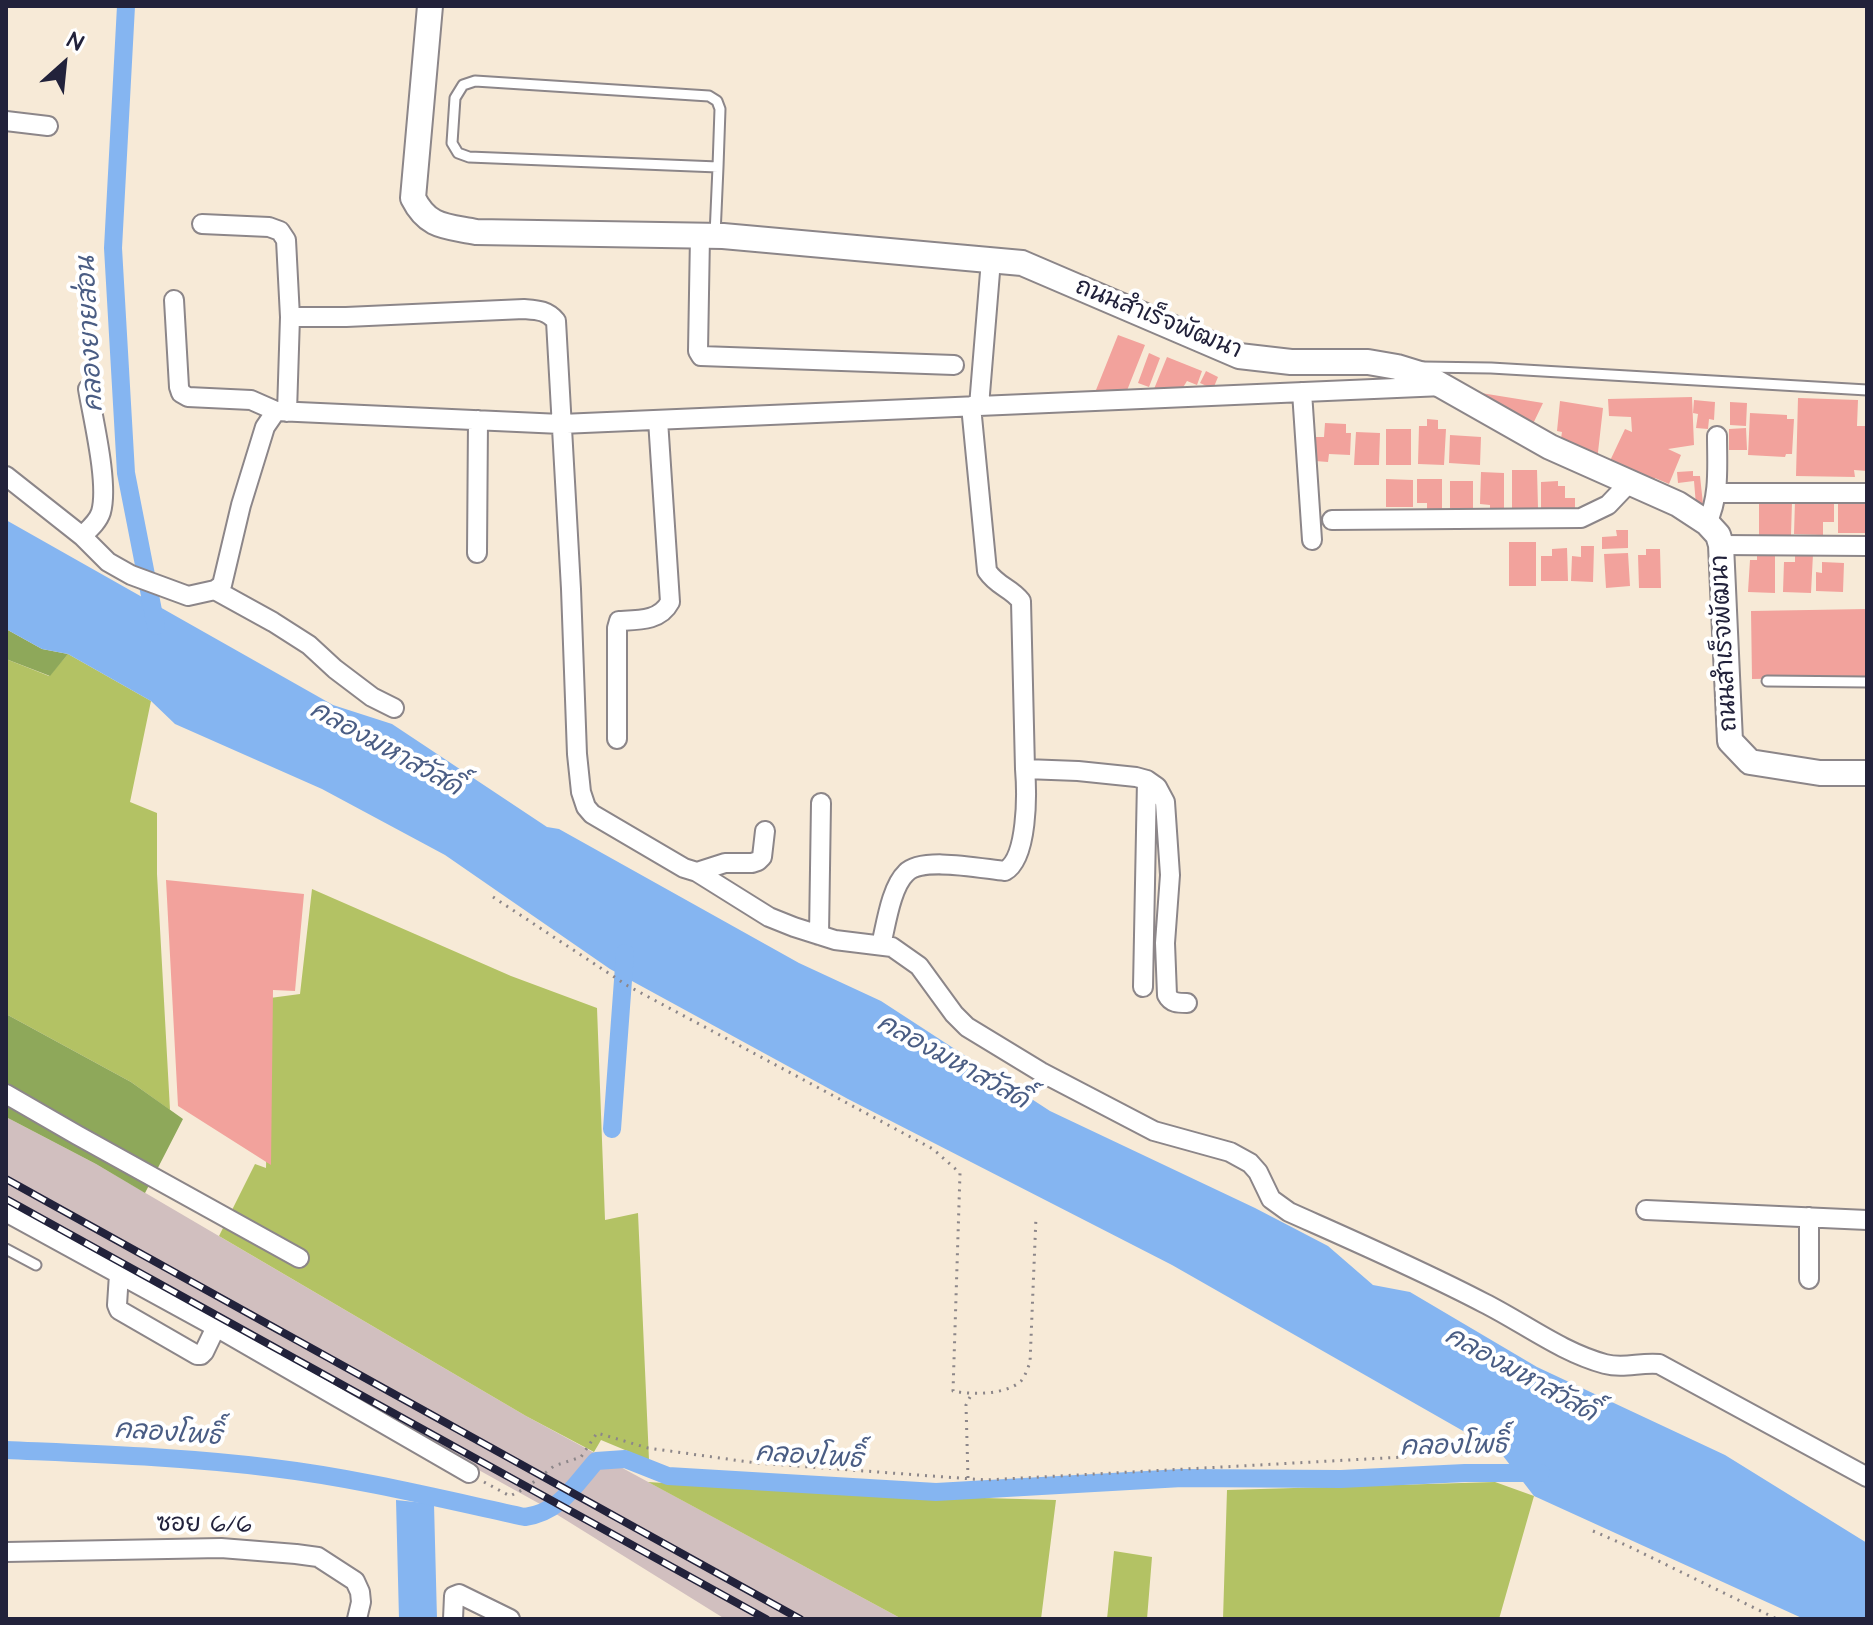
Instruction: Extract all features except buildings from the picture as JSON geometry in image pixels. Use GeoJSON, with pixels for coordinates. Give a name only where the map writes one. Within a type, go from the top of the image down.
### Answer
{"type":"FeatureCollection","features":[{"type":"Feature","properties":{"kind":"street","name":"ถนนสำเร็จพัฒนา"},"geometry":{"type":"LineString","coordinates":[[430,6],[413,198],[421,214],[437,224],[476,232],[707,236],[1022,263],[1239,356],[1291,362],[1368,362],[1423,375],[1550,447],[1678,504],[1707,523],[1718,535],[1721,545],[1730,741],[1750,762],[1820,773],[1867,773]]}},
{"type":"Feature","properties":{"kind":"street"},"geometry":{"type":"LineString","coordinates":[[6,121],[48,126]]}},
{"type":"Feature","properties":{"kind":"street"},"geometry":{"type":"LineString","coordinates":[[6,476],[108,562],[131,575],[188,596],[215,590],[222,585],[241,505],[265,427],[282,411],[290,317],[286,240],[280,231],[269,227],[202,224]]}},
{"type":"Feature","properties":{"kind":"street"},"geometry":{"type":"LineString","coordinates":[[707,236],[698,351],[701,356],[954,365]]}},
{"type":"Feature","properties":{"kind":"street"},"geometry":{"type":"LineString","coordinates":[[881,945],[894,896],[909,870],[925,865],[942,865],[1005,871],[1012,867],[1023,839],[1027,807],[1023,617],[1021,601],[1015,593],[994,581],[987,571],[975,406],[991,260]]}},
{"type":"Feature","properties":{"kind":"street"},"geometry":{"type":"LineString","coordinates":[[174,300],[181,393],[188,397],[251,400],[282,411],[561,424],[1443,386]]}},
{"type":"Feature","properties":{"kind":"street"},"geometry":{"type":"LineString","coordinates":[[290,317],[524,309],[550,314],[556,321],[577,754],[581,792],[592,814],[684,868],[697,872],[769,917],[835,940],[892,947],[919,966],[967,1027],[1054,1079],[1154,1131],[1230,1152],[1250,1163],[1271,1199],[1289,1212],[1467,1294],[1600,1363],[1616,1367],[1645,1362],[1659,1364],[1867,1477]]}},
{"type":"Feature","properties":{"kind":"street"},"geometry":{"type":"LineString","coordinates":[[86,541],[101,514],[102,500],[98,445],[88,389]]}},
{"type":"Feature","properties":{"kind":"street"},"geometry":{"type":"LineString","coordinates":[[1302,392],[1312,540]]}},
{"type":"Feature","properties":{"kind":"street"},"geometry":{"type":"LineString","coordinates":[[477,553],[478,420]]}},
{"type":"Feature","properties":{"kind":"street"},"geometry":{"type":"LineString","coordinates":[[617,739],[619,621],[656,617],[665,611],[670,602],[658,420]]}},
{"type":"Feature","properties":{"kind":"street"},"geometry":{"type":"LineString","coordinates":[[1707,523],[1716,493],[1717,436]]}},
{"type":"Feature","properties":{"kind":"street"},"geometry":{"type":"LineString","coordinates":[[1332,520],[1581,518],[1608,505],[1629,483]]}},
{"type":"Feature","properties":{"kind":"street"},"geometry":{"type":"LineString","coordinates":[[1716,493],[1867,493]]}},
{"type":"Feature","properties":{"kind":"street"},"geometry":{"type":"LineString","coordinates":[[1721,545],[1867,546]]}},
{"type":"Feature","properties":{"kind":"street"},"geometry":{"type":"LineString","coordinates":[[215,590],[309,645],[372,697],[394,708]]}},
{"type":"Feature","properties":{"kind":"street"},"geometry":{"type":"LineString","coordinates":[[1025,769],[1136,777],[1157,787],[1165,802],[1170,875],[1165,943],[1167,995],[1177,1003],[1187,1003]]}},
{"type":"Feature","properties":{"kind":"street"},"geometry":{"type":"LineString","coordinates":[[1143,987],[1147,780]]}},
{"type":"Feature","properties":{"kind":"street"},"geometry":{"type":"LineString","coordinates":[[819,935],[821,803]]}},
{"type":"Feature","properties":{"kind":"street"},"geometry":{"type":"LineString","coordinates":[[697,872],[725,863],[758,861],[762,857],[765,831]]}},
{"type":"Feature","properties":{"kind":"street"},"geometry":{"type":"LineString","coordinates":[[6,1094],[299,1258]]}},
{"type":"Feature","properties":{"kind":"street"},"geometry":{"type":"LineString","coordinates":[[1646,1210],[1867,1220]]}},
{"type":"Feature","properties":{"kind":"street"},"geometry":{"type":"LineString","coordinates":[[6,1212],[216,1327],[469,1473]]}},
{"type":"Feature","properties":{"kind":"street"},"geometry":{"type":"LineString","coordinates":[[1809,1217],[1809,1279]]}},
{"type":"Feature","properties":{"kind":"street"},"geometry":{"type":"LineString","coordinates":[[119,1274],[119,1310],[197,1355],[204,1352],[216,1327]]}},
{"type":"Feature","properties":{"kind":"street","name":"ซอย 6/6"},"geometry":{"type":"LineString","coordinates":[[6,1552],[221,1548],[318,1557],[355,1581],[361,1602],[357,1619]]}},
{"type":"Feature","properties":{"kind":"street"},"geometry":{"type":"LineString","coordinates":[[453,1619],[453,1599],[459,1594],[510,1619]]}},
{"type":"Feature","properties":{"kind":"lane"},"geometry":{"type":"LineString","coordinates":[[707,236],[718,167],[720,109],[717,101],[709,96],[475,81],[463,85],[455,98],[452,143],[458,153],[469,157],[718,167]]}},
{"type":"Feature","properties":{"kind":"lane"},"geometry":{"type":"LineString","coordinates":[[1397,367],[1491,368],[1867,390]]}},
{"type":"Feature","properties":{"kind":"lane"},"geometry":{"type":"LineString","coordinates":[[1767,681],[1867,682]]}},
{"type":"Feature","properties":{"kind":"lane"},"geometry":{"type":"LineString","coordinates":[[6,1249],[36,1265]]}},
{"type":"Feature","properties":{"kind":"path"},"geometry":{"type":"LineString","coordinates":[[493,897],[628,986],[933,1149],[960,1173],[953,1391],[971,1395],[1008,1388],[1023,1380],[1030,1363],[1036,1217]]}},
{"type":"Feature","properties":{"kind":"path"},"geometry":{"type":"LineString","coordinates":[[968,1479],[966,1405],[971,1395]]}},
{"type":"Feature","properties":{"kind":"path"},"geometry":{"type":"LineString","coordinates":[[469,1473],[510,1496],[526,1488],[554,1466],[581,1457],[597,1433],[648,1448],[756,1463],[968,1479],[1476,1453]]}},
{"type":"Feature","properties":{"kind":"path"},"geometry":{"type":"LineString","coordinates":[[1593,1531],[1777,1619]]}},
{"type":"Feature","properties":{"kind":"shaded area"},"geometry":{"type":"Polygon","coordinates":[[[6,1117],[96,1164],[526,1416],[902,1619],[725,1619],[540,1504],[6,1208],[6,1117]]]}},
{"type":"Feature","properties":{"kind":"green space"},"geometry":{"type":"Polygon","coordinates":[[[6,629],[42,649],[68,654],[50,676],[6,659],[6,629]]]}},
{"type":"Feature","properties":{"kind":"green space"},"geometry":{"type":"Polygon","coordinates":[[[68,654],[151,701],[130,802],[157,813],[157,874],[170,1110],[131,1082],[6,1014],[6,659],[49,676],[68,654]]]}},
{"type":"Feature","properties":{"kind":"green space"},"geometry":{"type":"Polygon","coordinates":[[[312,889],[511,976],[597,1008],[605,1220],[638,1213],[649,1460],[601,1440],[594,1452],[526,1416],[219,1236],[255,1164],[266,1168],[270,998],[300,994],[312,889]]]}},
{"type":"Feature","properties":{"kind":"green space"},"geometry":{"type":"Polygon","coordinates":[[[6,1014],[131,1082],[183,1119],[145,1193],[6,1117],[6,1014]]]}},
{"type":"Feature","properties":{"kind":"green space"},"geometry":{"type":"Polygon","coordinates":[[[648,1482],[840,1494],[1056,1500],[1041,1619],[902,1619],[648,1482]]]}},
{"type":"Feature","properties":{"kind":"green space"},"geometry":{"type":"Polygon","coordinates":[[[1495,1482],[1534,1496],[1499,1619],[1223,1619],[1227,1490],[1495,1482]]]}},
{"type":"Feature","properties":{"kind":"green space"},"geometry":{"type":"Polygon","coordinates":[[[1114,1551],[1152,1557],[1147,1619],[1107,1619],[1114,1551]]]}},
{"type":"Feature","properties":{"kind":"water","name":"คลองมหาสวัสดิ์"},"geometry":{"type":"Polygon","coordinates":[[[6,520],[333,705],[392,724],[547,827],[559,829],[799,963],[881,1001],[1050,1111],[1328,1246],[1373,1285],[1410,1292],[1537,1367],[1725,1455],[1867,1543],[1867,1619],[1804,1619],[1534,1496],[1500,1452],[1172,1265],[848,1099],[610,969],[445,855],[322,789],[175,724],[151,701],[68,654],[42,649],[6,629],[6,520]]]}},
{"type":"Feature","properties":{"kind":"water"},"geometry":{"type":"Polygon","coordinates":[[[396,1500],[434,1504],[437,1619],[399,1619],[396,1500]]]}},
{"type":"Feature","properties":{"kind":"waterway","name":"คลองยายส่อน"},"geometry":{"type":"LineString","coordinates":[[126,6],[113,248],[126,473],[156,626]]}},
{"type":"Feature","properties":{"kind":"waterway"},"geometry":{"type":"LineString","coordinates":[[612,1129],[625,953]]}},
{"type":"Feature","properties":{"kind":"waterway","name":"คลองโพธิ์"},"geometry":{"type":"LineString","coordinates":[[6,1450],[173,1459],[305,1472],[525,1517],[557,1504],[596,1461],[625,1459],[668,1476],[936,1492],[1182,1478],[1341,1479],[1541,1473]]}},
{"type":"Feature","properties":{"kind":"railway"},"geometry":{"type":"LineString","coordinates":[[6,1179],[800,1619]]}},
{"type":"Feature","properties":{"kind":"railway"},"geometry":{"type":"LineString","coordinates":[[6,1199],[766,1619]]}}]}
